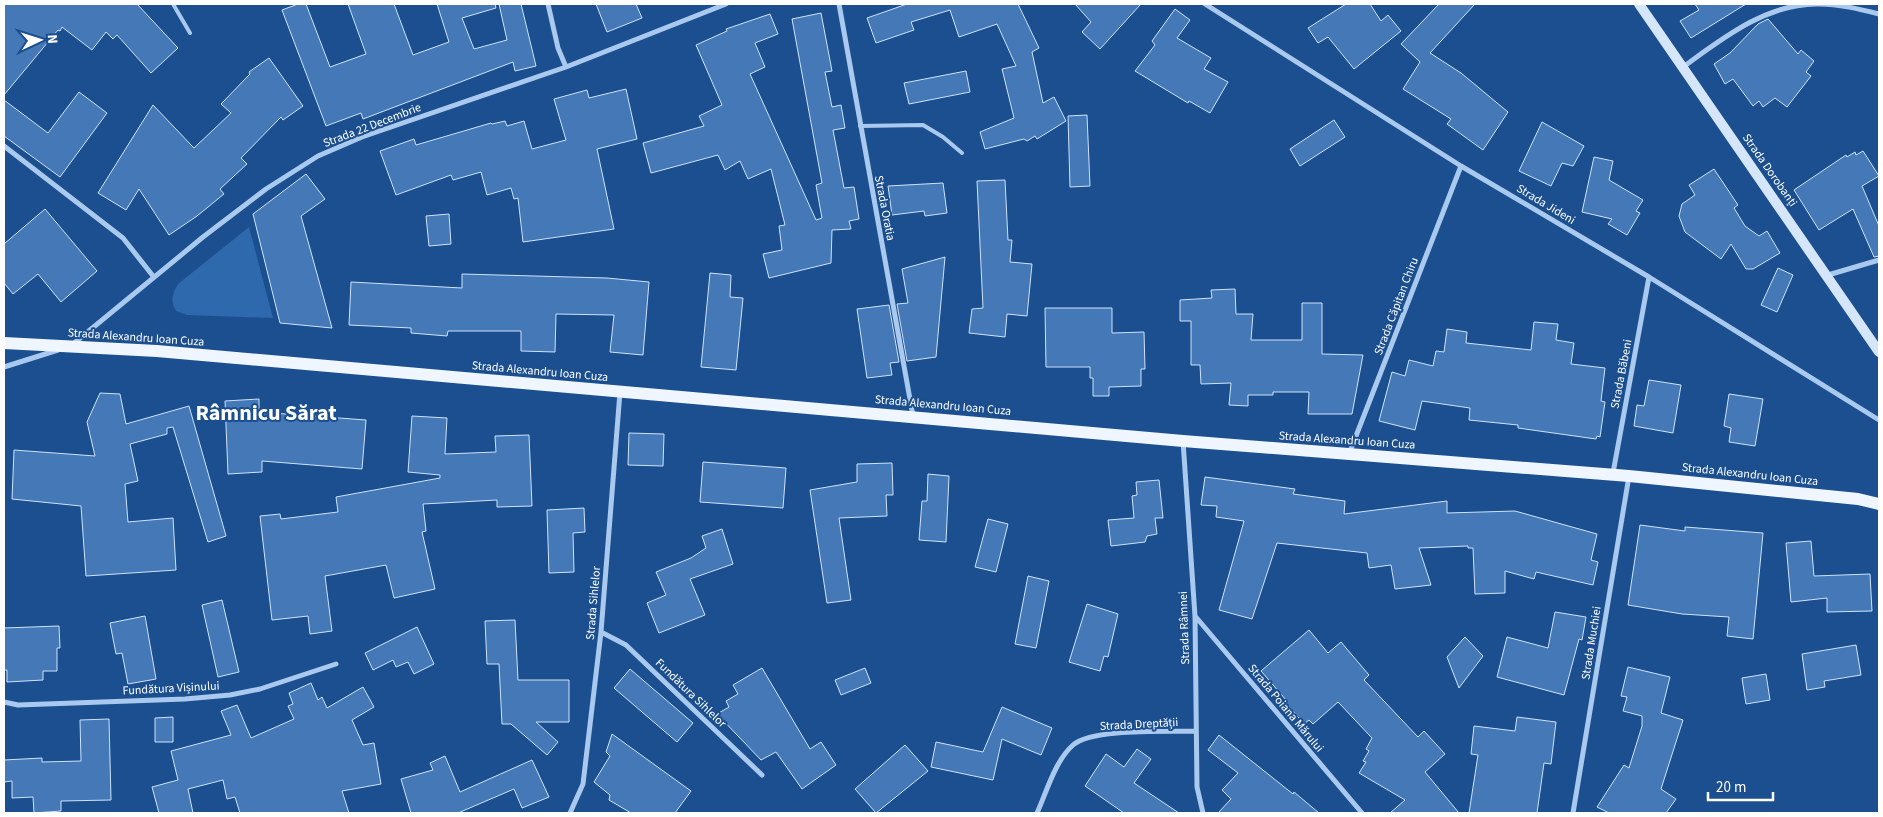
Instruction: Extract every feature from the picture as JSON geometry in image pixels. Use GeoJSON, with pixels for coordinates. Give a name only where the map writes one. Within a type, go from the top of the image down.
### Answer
{"type":"FeatureCollection","features":[{"type":"Feature","properties":{"kind":"main road","name":"Strada Dorobanți"},"geometry":{"type":"LineString","coordinates":[[1639,4],[1828,275],[1879,352]]}},
{"type":"Feature","properties":{"kind":"main road","name":"Strada Alexandru Ioan Cuza"},"geometry":{"type":"LineString","coordinates":[[4,343],[157,351],[1183,441],[1612,474],[1858,499],[1879,504]]}},
{"type":"Feature","properties":{"kind":"street"},"geometry":{"type":"LineString","coordinates":[[548,4],[558,48],[566,67]]}},
{"type":"Feature","properties":{"kind":"street","name":"Strada 22 Decembrie"},"geometry":{"type":"LineString","coordinates":[[70,346],[153,276],[266,189],[318,156],[362,137],[566,67],[726,4]]}},
{"type":"Feature","properties":{"kind":"street","name":"Strada Oratia"},"geometry":{"type":"LineString","coordinates":[[839,4],[914,416]]}},
{"type":"Feature","properties":{"kind":"street","name":"Strada Jideni"},"geometry":{"type":"LineString","coordinates":[[1205,4],[1462,166],[1649,277],[1879,420]]}},
{"type":"Feature","properties":{"kind":"street"},"geometry":{"type":"LineString","coordinates":[[1683,67],[1745,26],[1775,10],[1816,4],[1843,6],[1879,14]]}},
{"type":"Feature","properties":{"kind":"street"},"geometry":{"type":"LineString","coordinates":[[4,146],[118,233],[153,276]]}},
{"type":"Feature","properties":{"kind":"street","name":"Strada Căpitan Chiru"},"geometry":{"type":"LineString","coordinates":[[1349,454],[1462,166]]}},
{"type":"Feature","properties":{"kind":"street"},"geometry":{"type":"LineString","coordinates":[[1828,275],[1879,260]]}},
{"type":"Feature","properties":{"kind":"street","name":"Strada Băbeni"},"geometry":{"type":"LineString","coordinates":[[1612,474],[1649,277]]}},
{"type":"Feature","properties":{"kind":"street"},"geometry":{"type":"LineString","coordinates":[[4,367],[70,346]]}},
{"type":"Feature","properties":{"kind":"street","name":"Strada Sihlelor"},"geometry":{"type":"LineString","coordinates":[[570,813],[583,784],[601,632],[620,392]]}},
{"type":"Feature","properties":{"kind":"street","name":"Strada Râmnei"},"geometry":{"type":"LineString","coordinates":[[1183,441],[1195,616],[1197,786],[1200,807],[1203,813]]}},
{"type":"Feature","properties":{"kind":"street","name":"Strada Muchiei"},"geometry":{"type":"LineString","coordinates":[[1573,813],[1629,476]]}},
{"type":"Feature","properties":{"kind":"street","name":"Strada Poiana Mărului"},"geometry":{"type":"LineString","coordinates":[[1195,616],[1362,813]]}},
{"type":"Feature","properties":{"kind":"street","name":"Fundătura Sihlelor"},"geometry":{"type":"LineString","coordinates":[[601,632],[626,645],[762,775]]}},
{"type":"Feature","properties":{"kind":"street","name":"Fundătura Vișinului"},"geometry":{"type":"LineString","coordinates":[[4,702],[25,705],[207,698],[260,689],[336,664]]}},
{"type":"Feature","properties":{"kind":"street","name":"Strada Dreptății"},"geometry":{"type":"LineString","coordinates":[[1037,813],[1056,770],[1066,753],[1074,744],[1084,738],[1102,734],[1196,731]]}},
{"type":"Feature","properties":{"kind":"lane"},"geometry":{"type":"LineString","coordinates":[[173,4],[190,33]]}},
{"type":"Feature","properties":{"kind":"lane"},"geometry":{"type":"LineString","coordinates":[[860,126],[923,125],[962,153]]}},
{"type":"Feature","properties":{"kind":"shaded area"},"geometry":{"type":"Polygon","coordinates":[[[249,227],[273,318],[187,315],[176,311],[172,297],[178,284],[249,227]]]}},
{"type":"Feature","properties":{"kind":"building"},"geometry":{"type":"Polygon","coordinates":[[[4,4],[137,4],[178,48],[151,73],[117,35],[113,39],[106,32],[92,50],[62,27],[4,95],[4,4]]]}},
{"type":"Feature","properties":{"kind":"building"},"geometry":{"type":"Polygon","coordinates":[[[298,4],[306,4],[330,67],[366,54],[348,4],[394,4],[413,55],[449,42],[437,4],[495,4],[496,8],[462,18],[474,49],[507,40],[499,4],[521,4],[536,66],[515,71],[513,62],[363,119],[361,113],[326,126],[282,10],[298,4]]]}},
{"type":"Feature","properties":{"kind":"building"},"geometry":{"type":"Polygon","coordinates":[[[596,4],[636,4],[642,18],[607,32],[596,4]]]}},
{"type":"Feature","properties":{"kind":"building"},"geometry":{"type":"Polygon","coordinates":[[[907,4],[1018,4],[1039,48],[1032,52],[1043,103],[1054,97],[1066,121],[1037,139],[1035,136],[1027,141],[1024,139],[985,149],[980,132],[1014,118],[1002,69],[1016,66],[997,24],[959,37],[950,10],[911,22],[914,30],[876,43],[867,18],[907,4]]]}},
{"type":"Feature","properties":{"kind":"building"},"geometry":{"type":"Polygon","coordinates":[[[1075,4],[1141,4],[1100,49],[1082,32],[1091,22],[1075,4]]]}},
{"type":"Feature","properties":{"kind":"building"},"geometry":{"type":"Polygon","coordinates":[[[1346,4],[1370,4],[1381,21],[1388,15],[1401,31],[1354,69],[1328,37],[1318,43],[1308,28],[1346,4]]]}},
{"type":"Feature","properties":{"kind":"building"},"geometry":{"type":"Polygon","coordinates":[[[1439,4],[1475,4],[1430,53],[1461,73],[1508,112],[1483,150],[1447,124],[1451,119],[1403,89],[1420,62],[1401,44],[1439,4]]]}},
{"type":"Feature","properties":{"kind":"building"},"geometry":{"type":"Polygon","coordinates":[[[1695,4],[1746,4],[1691,38],[1680,21],[1699,10],[1695,4]]]}},
{"type":"Feature","properties":{"kind":"building"},"geometry":{"type":"Polygon","coordinates":[[[1175,9],[1190,20],[1177,38],[1211,58],[1204,69],[1228,82],[1210,113],[1189,101],[1188,103],[1135,71],[1155,45],[1152,41],[1175,9]]]}},
{"type":"Feature","properties":{"kind":"building"},"geometry":{"type":"Polygon","coordinates":[[[821,13],[832,71],[825,72],[832,107],[841,105],[845,128],[833,130],[844,188],[854,187],[859,219],[849,221],[851,229],[832,230],[831,263],[769,278],[763,254],[782,250],[779,226],[785,225],[771,169],[748,179],[740,161],[725,170],[718,155],[651,173],[643,143],[704,126],[699,116],[722,105],[696,45],[727,31],[726,29],[770,14],[778,34],[755,43],[765,67],[750,74],[816,220],[822,218],[816,185],[822,183],[792,19],[821,13]]]}},
{"type":"Feature","properties":{"kind":"building"},"geometry":{"type":"Polygon","coordinates":[[[1768,19],[1798,54],[1801,50],[1814,61],[1806,72],[1811,76],[1787,107],[1775,98],[1763,107],[1759,101],[1753,106],[1733,79],[1725,84],[1714,64],[1730,53],[1758,24],[1768,19]]]}},
{"type":"Feature","properties":{"kind":"building"},"geometry":{"type":"Polygon","coordinates":[[[269,58],[303,106],[283,120],[281,117],[241,158],[247,164],[220,189],[224,194],[197,216],[169,235],[139,189],[126,210],[98,193],[153,105],[194,148],[231,113],[221,104],[250,74],[249,72],[269,58]]]}},
{"type":"Feature","properties":{"kind":"building"},"geometry":{"type":"Polygon","coordinates":[[[966,71],[970,92],[909,104],[904,83],[966,71]]]}},
{"type":"Feature","properties":{"kind":"building"},"geometry":{"type":"Polygon","coordinates":[[[626,89],[637,139],[597,149],[614,229],[523,242],[518,198],[514,199],[511,188],[487,195],[481,172],[453,180],[451,175],[396,195],[380,151],[414,139],[416,145],[491,123],[505,121],[507,126],[524,121],[532,149],[566,140],[554,99],[587,90],[589,98],[626,89]]]}},
{"type":"Feature","properties":{"kind":"building"},"geometry":{"type":"Polygon","coordinates":[[[79,92],[107,113],[60,177],[4,136],[4,100],[48,133],[79,92]]]}},
{"type":"Feature","properties":{"kind":"building"},"geometry":{"type":"Polygon","coordinates":[[[1087,115],[1090,186],[1070,187],[1068,116],[1087,115]]]}},
{"type":"Feature","properties":{"kind":"building"},"geometry":{"type":"Polygon","coordinates":[[[1334,120],[1345,137],[1300,166],[1290,149],[1334,120]]]}},
{"type":"Feature","properties":{"kind":"building"},"geometry":{"type":"Polygon","coordinates":[[[1542,122],[1584,146],[1573,166],[1562,163],[1551,186],[1519,171],[1542,122]]]}},
{"type":"Feature","properties":{"kind":"building"},"geometry":{"type":"Polygon","coordinates":[[[1863,151],[1879,176],[1862,186],[1879,226],[1879,256],[1874,257],[1853,209],[1819,230],[1794,190],[1846,155],[1847,157],[1855,152],[1856,155],[1863,151]]]}},
{"type":"Feature","properties":{"kind":"building"},"geometry":{"type":"Polygon","coordinates":[[[1594,157],[1613,161],[1609,180],[1643,200],[1636,211],[1640,213],[1627,235],[1608,224],[1612,219],[1582,212],[1594,157]]]}},
{"type":"Feature","properties":{"kind":"building"},"geometry":{"type":"Polygon","coordinates":[[[1714,169],[1738,205],[1734,208],[1745,226],[1759,236],[1767,231],[1780,253],[1753,269],[1746,269],[1731,244],[1721,259],[1685,232],[1679,216],[1682,204],[1695,195],[1689,185],[1714,169]]]}},
{"type":"Feature","properties":{"kind":"building"},"geometry":{"type":"Polygon","coordinates":[[[306,174],[325,199],[301,216],[332,328],[280,323],[253,214],[306,174]]]}},
{"type":"Feature","properties":{"kind":"building"},"geometry":{"type":"Polygon","coordinates":[[[1005,180],[1008,240],[1012,240],[1010,262],[1032,264],[1027,316],[1007,314],[1005,337],[969,333],[972,309],[983,308],[977,181],[1005,180]]]}},
{"type":"Feature","properties":{"kind":"building"},"geometry":{"type":"Polygon","coordinates":[[[943,183],[947,213],[925,216],[924,211],[892,215],[888,186],[943,183]]]}},
{"type":"Feature","properties":{"kind":"building"},"geometry":{"type":"Polygon","coordinates":[[[45,209],[97,271],[61,302],[38,274],[13,294],[4,283],[4,244],[45,209]]]}},
{"type":"Feature","properties":{"kind":"building"},"geometry":{"type":"Polygon","coordinates":[[[449,214],[451,244],[429,246],[426,216],[449,214]]]}},
{"type":"Feature","properties":{"kind":"building"},"geometry":{"type":"Polygon","coordinates":[[[945,257],[936,357],[907,361],[897,304],[908,303],[902,269],[945,257]]]}},
{"type":"Feature","properties":{"kind":"building"},"geometry":{"type":"Polygon","coordinates":[[[1778,268],[1793,275],[1777,312],[1761,305],[1778,268]]]}},
{"type":"Feature","properties":{"kind":"building"},"geometry":{"type":"Polygon","coordinates":[[[710,273],[731,275],[730,297],[743,298],[736,370],[701,367],[710,273]]]}},
{"type":"Feature","properties":{"kind":"building"},"geometry":{"type":"Polygon","coordinates":[[[462,274],[607,278],[649,282],[643,355],[610,352],[614,315],[556,314],[555,352],[521,351],[521,331],[448,331],[447,336],[411,333],[411,328],[349,325],[351,282],[462,288],[462,274]]]}},
{"type":"Feature","properties":{"kind":"building"},"geometry":{"type":"Polygon","coordinates":[[[1235,289],[1236,314],[1253,314],[1251,340],[1302,340],[1302,303],[1322,303],[1322,354],[1363,355],[1352,414],[1308,414],[1309,392],[1273,392],[1273,395],[1248,395],[1248,406],[1229,405],[1231,383],[1201,384],[1200,365],[1191,365],[1191,321],[1180,321],[1180,300],[1212,298],[1211,290],[1235,289]]]}},
{"type":"Feature","properties":{"kind":"building"},"geometry":{"type":"Polygon","coordinates":[[[889,305],[899,362],[890,363],[892,375],[867,378],[857,309],[889,305]]]}},
{"type":"Feature","properties":{"kind":"building"},"geometry":{"type":"Polygon","coordinates":[[[1045,308],[1112,308],[1112,333],[1144,332],[1145,369],[1141,369],[1141,386],[1109,387],[1109,396],[1093,396],[1093,378],[1090,378],[1090,367],[1046,367],[1045,308]]]}},
{"type":"Feature","properties":{"kind":"building"},"geometry":{"type":"Polygon","coordinates":[[[1534,322],[1558,324],[1556,340],[1574,343],[1571,364],[1605,368],[1601,401],[1605,402],[1600,437],[1597,436],[1596,439],[1518,428],[1518,425],[1469,420],[1470,408],[1422,401],[1415,430],[1379,421],[1392,372],[1405,376],[1409,360],[1433,366],[1436,351],[1444,352],[1447,329],[1467,332],[1466,343],[1531,350],[1534,322]]]}},
{"type":"Feature","properties":{"kind":"building"},"geometry":{"type":"Polygon","coordinates":[[[1649,380],[1681,385],[1673,433],[1634,426],[1637,405],[1644,406],[1649,380]]]}},
{"type":"Feature","properties":{"kind":"building"},"geometry":{"type":"Polygon","coordinates":[[[100,393],[120,394],[126,424],[189,406],[226,536],[208,542],[173,427],[167,428],[167,434],[130,444],[138,481],[125,484],[128,522],[173,518],[176,570],[86,576],[81,506],[12,499],[14,450],[95,456],[87,422],[100,393]]]}},
{"type":"Feature","properties":{"kind":"building"},"geometry":{"type":"Polygon","coordinates":[[[1729,394],[1763,399],[1755,446],[1729,442],[1731,428],[1724,426],[1729,394]]]}},
{"type":"Feature","properties":{"kind":"building"},"geometry":{"type":"Polygon","coordinates":[[[259,399],[259,412],[366,420],[362,469],[262,461],[262,472],[228,474],[225,401],[259,399]]]}},
{"type":"Feature","properties":{"kind":"building"},"geometry":{"type":"Polygon","coordinates":[[[412,416],[447,418],[445,454],[496,452],[495,436],[529,435],[532,506],[497,507],[497,500],[423,504],[426,531],[422,532],[435,589],[394,598],[386,565],[325,576],[332,631],[310,634],[308,616],[272,620],[260,516],[280,514],[281,519],[338,512],[336,497],[440,478],[440,475],[408,472],[412,416]]]}},
{"type":"Feature","properties":{"kind":"building"},"geometry":{"type":"Polygon","coordinates":[[[629,433],[664,434],[663,466],[628,465],[629,433]]]}},
{"type":"Feature","properties":{"kind":"building"},"geometry":{"type":"Polygon","coordinates":[[[703,462],[786,468],[783,508],[700,502],[703,462]]]}},
{"type":"Feature","properties":{"kind":"building"},"geometry":{"type":"Polygon","coordinates":[[[892,463],[893,495],[886,495],[887,516],[839,518],[851,600],[827,603],[810,490],[857,482],[857,464],[892,463]]]}},
{"type":"Feature","properties":{"kind":"building"},"geometry":{"type":"Polygon","coordinates":[[[928,474],[949,476],[946,542],[919,540],[922,501],[927,501],[928,474]]]}},
{"type":"Feature","properties":{"kind":"building"},"geometry":{"type":"Polygon","coordinates":[[[1205,477],[1295,489],[1293,494],[1345,501],[1344,514],[1447,501],[1447,513],[1515,511],[1597,534],[1591,560],[1598,562],[1593,585],[1536,572],[1534,579],[1505,571],[1505,593],[1475,594],[1473,548],[1468,548],[1468,546],[1419,548],[1431,585],[1395,589],[1391,565],[1369,568],[1367,553],[1277,543],[1252,619],[1219,610],[1244,521],[1216,517],[1217,506],[1201,505],[1205,477]]]}},
{"type":"Feature","properties":{"kind":"building"},"geometry":{"type":"Polygon","coordinates":[[[1159,480],[1163,518],[1155,518],[1157,534],[1147,536],[1145,542],[1111,546],[1108,520],[1134,518],[1132,496],[1137,495],[1136,482],[1159,480]]]}},
{"type":"Feature","properties":{"kind":"building"},"geometry":{"type":"Polygon","coordinates":[[[584,508],[585,532],[573,533],[574,572],[549,573],[547,510],[584,508]]]}},
{"type":"Feature","properties":{"kind":"building"},"geometry":{"type":"Polygon","coordinates":[[[988,519],[1008,524],[996,572],[975,567],[988,519]]]}},
{"type":"Feature","properties":{"kind":"building"},"geometry":{"type":"Polygon","coordinates":[[[1640,525],[1685,531],[1685,527],[1763,533],[1753,639],[1727,636],[1729,617],[1682,614],[1628,605],[1640,525]]]}},
{"type":"Feature","properties":{"kind":"building"},"geometry":{"type":"Polygon","coordinates":[[[722,529],[733,564],[690,579],[705,615],[659,633],[647,603],[666,595],[656,572],[691,558],[706,548],[702,536],[722,529]]]}},
{"type":"Feature","properties":{"kind":"building"},"geometry":{"type":"Polygon","coordinates":[[[1811,541],[1814,576],[1870,574],[1872,611],[1827,612],[1827,598],[1791,602],[1786,543],[1811,541]]]}},
{"type":"Feature","properties":{"kind":"building"},"geometry":{"type":"Polygon","coordinates":[[[1028,576],[1049,581],[1036,648],[1015,644],[1028,576]]]}},
{"type":"Feature","properties":{"kind":"building"},"geometry":{"type":"Polygon","coordinates":[[[222,600],[239,672],[218,677],[202,605],[222,600]]]}},
{"type":"Feature","properties":{"kind":"building"},"geometry":{"type":"Polygon","coordinates":[[[1087,604],[1118,614],[1108,657],[1104,656],[1100,671],[1069,662],[1087,604]]]}},
{"type":"Feature","properties":{"kind":"building"},"geometry":{"type":"Polygon","coordinates":[[[1555,612],[1586,617],[1582,640],[1579,639],[1564,695],[1497,677],[1507,637],[1548,648],[1555,612]]]}},
{"type":"Feature","properties":{"kind":"building"},"geometry":{"type":"Polygon","coordinates":[[[145,616],[156,679],[128,684],[122,653],[116,654],[110,623],[145,616]]]}},
{"type":"Feature","properties":{"kind":"building"},"geometry":{"type":"Polygon","coordinates":[[[515,620],[518,680],[569,680],[569,722],[536,722],[558,742],[547,755],[511,724],[502,724],[499,664],[487,664],[485,621],[515,620]]]}},
{"type":"Feature","properties":{"kind":"building"},"geometry":{"type":"Polygon","coordinates":[[[59,626],[60,648],[57,648],[57,671],[43,671],[43,680],[7,682],[7,670],[4,670],[4,628],[59,626]]]}},
{"type":"Feature","properties":{"kind":"building"},"geometry":{"type":"Polygon","coordinates":[[[417,627],[434,664],[414,674],[408,662],[396,667],[393,660],[373,670],[365,653],[417,627]]]}},
{"type":"Feature","properties":{"kind":"building"},"geometry":{"type":"Polygon","coordinates":[[[1309,630],[1328,653],[1341,642],[1369,675],[1364,680],[1418,737],[1424,731],[1445,754],[1425,772],[1459,813],[1390,813],[1405,800],[1359,773],[1366,762],[1363,761],[1369,751],[1366,749],[1372,738],[1338,702],[1313,724],[1309,720],[1304,724],[1285,702],[1286,700],[1261,671],[1309,630]]]}},
{"type":"Feature","properties":{"kind":"building"},"geometry":{"type":"Polygon","coordinates":[[[1465,637],[1483,656],[1459,688],[1447,657],[1465,637]]]}},
{"type":"Feature","properties":{"kind":"building"},"geometry":{"type":"Polygon","coordinates":[[[1856,645],[1861,675],[1824,681],[1825,687],[1807,690],[1802,654],[1856,645]]]}},
{"type":"Feature","properties":{"kind":"building"},"geometry":{"type":"Polygon","coordinates":[[[1628,667],[1670,677],[1661,713],[1683,720],[1661,789],[1676,799],[1666,813],[1609,813],[1597,807],[1624,765],[1629,768],[1642,726],[1642,716],[1623,711],[1627,697],[1621,696],[1628,667]]]}},
{"type":"Feature","properties":{"kind":"building"},"geometry":{"type":"Polygon","coordinates":[[[762,668],[810,749],[821,742],[836,765],[802,789],[776,752],[761,760],[717,714],[729,707],[726,701],[738,694],[733,685],[762,668]]]}},
{"type":"Feature","properties":{"kind":"building"},"geometry":{"type":"Polygon","coordinates":[[[865,668],[871,683],[841,695],[835,680],[865,668]]]}},
{"type":"Feature","properties":{"kind":"building"},"geometry":{"type":"Polygon","coordinates":[[[630,669],[693,723],[677,742],[614,688],[630,669]]]}},
{"type":"Feature","properties":{"kind":"building"},"geometry":{"type":"Polygon","coordinates":[[[1766,674],[1770,700],[1746,704],[1742,678],[1766,674]]]}},
{"type":"Feature","properties":{"kind":"building"},"geometry":{"type":"Polygon","coordinates":[[[311,683],[318,700],[322,697],[327,708],[363,687],[374,707],[352,720],[363,745],[374,743],[381,784],[342,791],[349,813],[240,813],[235,797],[227,799],[223,780],[188,789],[193,813],[159,813],[152,787],[178,780],[171,751],[231,735],[221,711],[237,705],[251,738],[294,719],[288,706],[293,704],[289,693],[311,683]]]}},
{"type":"Feature","properties":{"kind":"building"},"geometry":{"type":"Polygon","coordinates":[[[1002,707],[1052,728],[1041,755],[1002,739],[993,780],[931,767],[936,742],[983,752],[1002,707]]]}},
{"type":"Feature","properties":{"kind":"building"},"geometry":{"type":"Polygon","coordinates":[[[173,717],[173,742],[155,742],[155,718],[173,717]]]}},
{"type":"Feature","properties":{"kind":"building"},"geometry":{"type":"Polygon","coordinates":[[[1517,717],[1556,722],[1551,764],[1544,763],[1537,813],[1469,813],[1478,755],[1471,754],[1474,726],[1515,731],[1517,717]]]}},
{"type":"Feature","properties":{"kind":"building"},"geometry":{"type":"Polygon","coordinates":[[[109,719],[111,800],[61,801],[61,811],[34,813],[33,797],[12,798],[12,781],[4,782],[4,760],[42,758],[42,762],[81,761],[80,720],[109,719]]]}},
{"type":"Feature","properties":{"kind":"building"},"geometry":{"type":"Polygon","coordinates":[[[612,734],[691,791],[675,813],[631,813],[609,800],[610,795],[594,782],[610,756],[606,752],[612,734]]]}},
{"type":"Feature","properties":{"kind":"building"},"geometry":{"type":"Polygon","coordinates":[[[1219,735],[1319,813],[1218,813],[1231,799],[1222,790],[1238,773],[1208,750],[1219,735]]]}},
{"type":"Feature","properties":{"kind":"building"},"geometry":{"type":"Polygon","coordinates":[[[905,745],[928,771],[876,813],[855,789],[905,745]]]}},
{"type":"Feature","properties":{"kind":"building"},"geometry":{"type":"Polygon","coordinates":[[[1137,749],[1151,759],[1134,783],[1179,813],[1124,813],[1085,786],[1106,754],[1124,767],[1137,749]]]}},
{"type":"Feature","properties":{"kind":"building"},"geometry":{"type":"Polygon","coordinates":[[[445,756],[460,792],[532,760],[549,797],[522,808],[514,789],[458,813],[411,813],[401,779],[433,770],[430,763],[445,756]]]}},
{"type":"Feature","properties":{"kind":"district","name":"Râmnicu Sărat"},"geometry":{"type":"Point","coordinates":[266,412]}}]}
